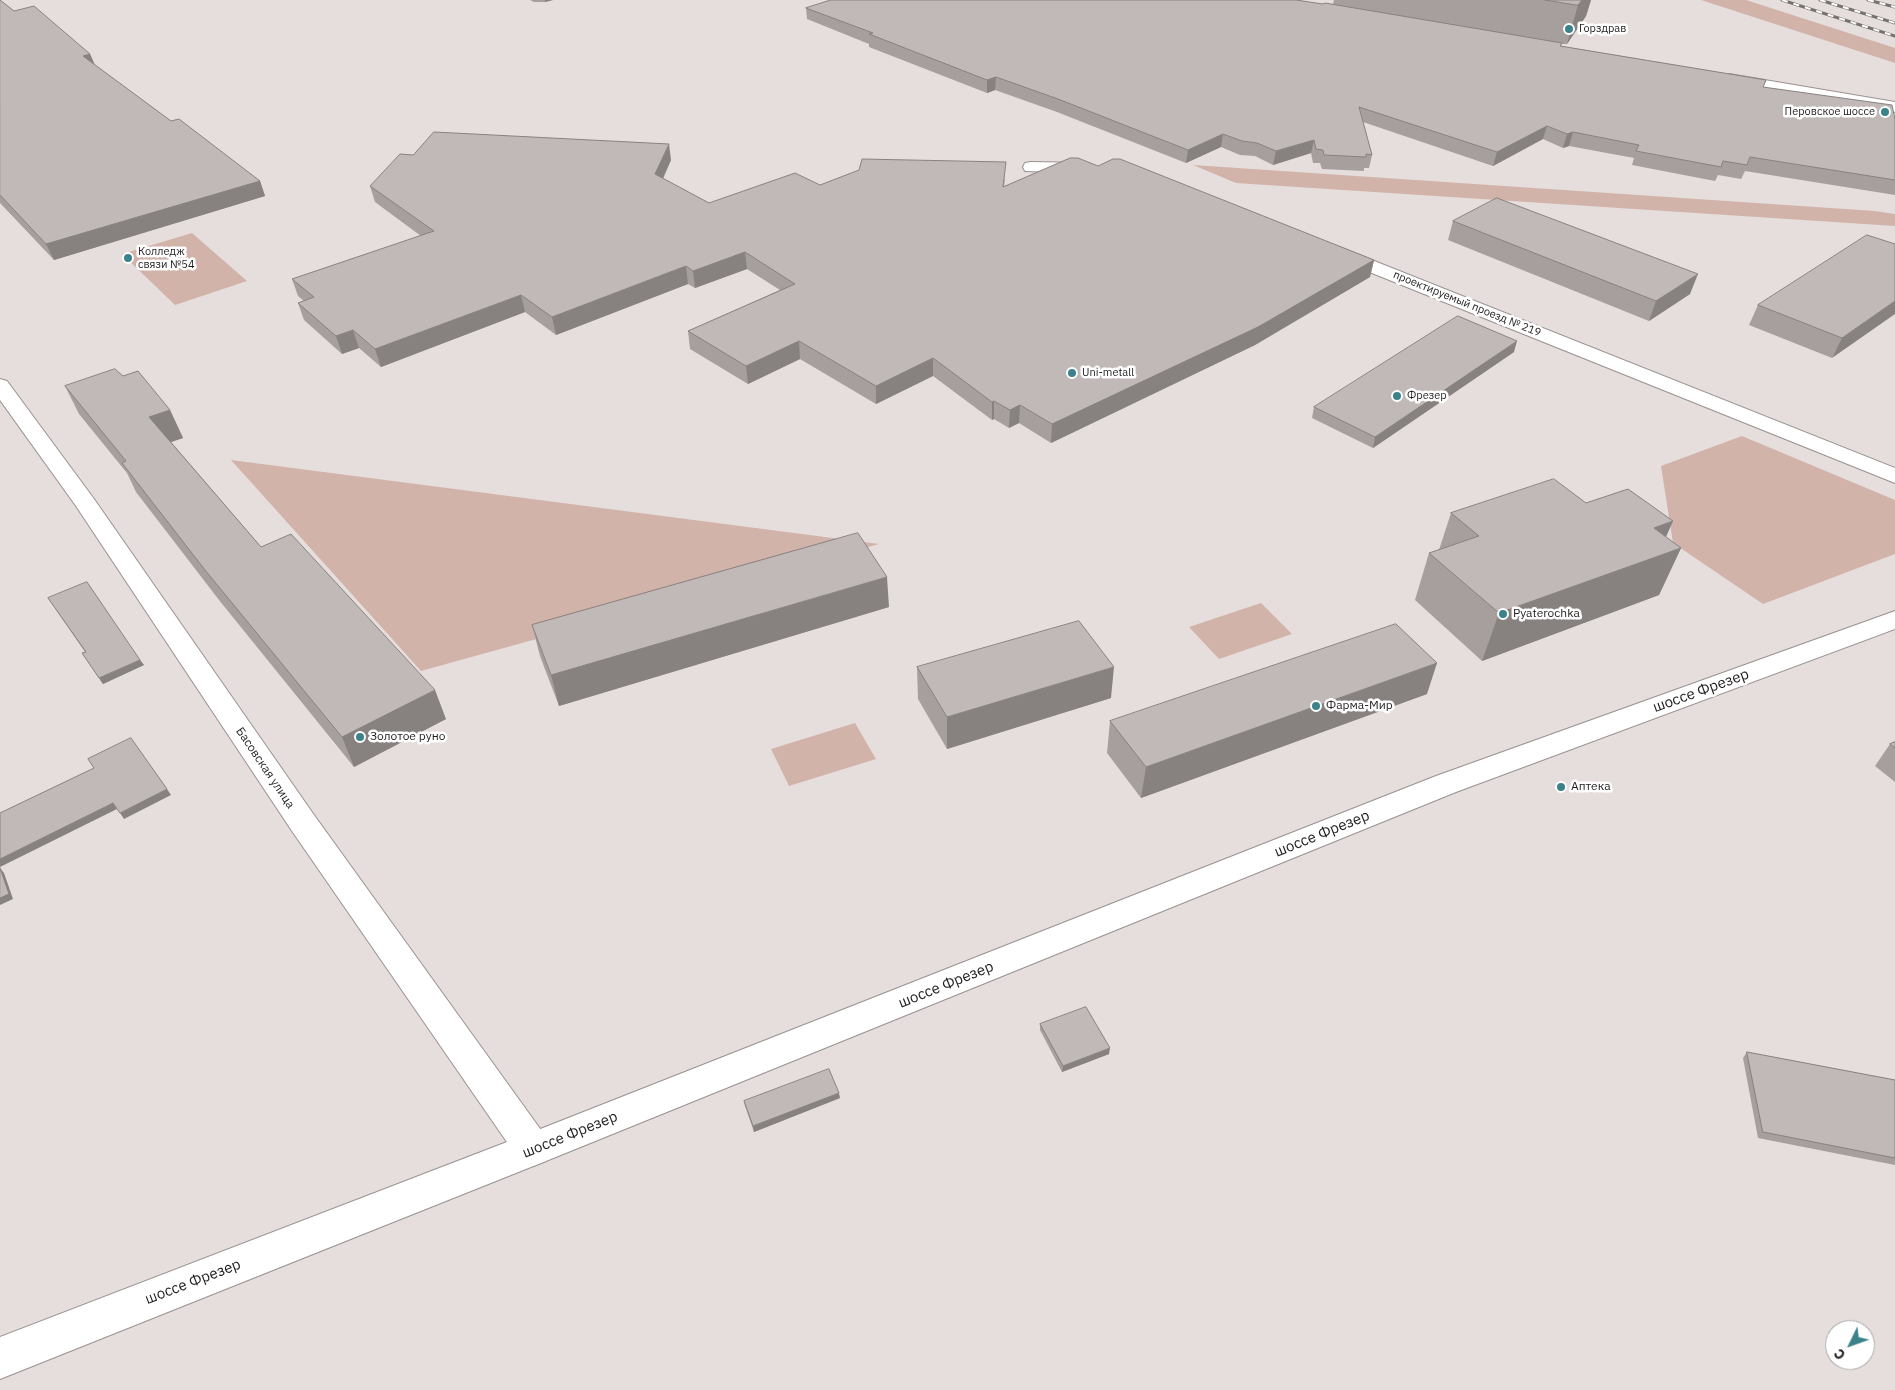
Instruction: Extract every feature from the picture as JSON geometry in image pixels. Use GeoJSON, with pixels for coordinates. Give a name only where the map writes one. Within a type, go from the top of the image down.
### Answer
{"type":"FeatureCollection","features":[{"type":"Feature","properties":{"kind":"street"},"geometry":{"type":"LineString","coordinates":[[1711,75],[1895,107]]}},
{"type":"Feature","properties":{"kind":"street"},"geometry":{"type":"LineString","coordinates":[[1031,168],[1101,169]]}},
{"type":"Feature","properties":{"kind":"street","name":"проектируемый проезд № 219"},"geometry":{"type":"LineString","coordinates":[[1318,244],[1895,476]]}},
{"type":"Feature","properties":{"kind":"street","name":"Басовская улица"},"geometry":{"type":"LineString","coordinates":[[0,385],[86,504],[303,823],[533,1150]]}},
{"type":"Feature","properties":{"kind":"street","name":"шоссе Фрезер"},"geometry":{"type":"LineString","coordinates":[[0,1358],[533,1150],[1446,784],[1895,620]]}},
{"type":"Feature","properties":{"kind":"shaded area"},"geometry":{"type":"Polygon","coordinates":[[[1701,0],[1746,0],[1895,48],[1895,63],[1701,0]]]}},
{"type":"Feature","properties":{"kind":"shaded area"},"geometry":{"type":"Polygon","coordinates":[[[1193,165],[1875,211],[1895,214],[1895,226],[1236,183],[1193,165]]]}},
{"type":"Feature","properties":{"kind":"shaded area"},"geometry":{"type":"Polygon","coordinates":[[[192,233],[247,281],[175,305],[122,254],[192,233]]]}},
{"type":"Feature","properties":{"kind":"shaded area"},"geometry":{"type":"Polygon","coordinates":[[[1742,436],[1895,500],[1895,554],[1763,604],[1673,543],[1661,466],[1742,436]]]}},
{"type":"Feature","properties":{"kind":"shaded area"},"geometry":{"type":"Polygon","coordinates":[[[231,460],[879,544],[421,671],[231,460]]]}},
{"type":"Feature","properties":{"kind":"shaded area"},"geometry":{"type":"Polygon","coordinates":[[[1261,603],[1292,634],[1219,659],[1189,627],[1261,603]]]}},
{"type":"Feature","properties":{"kind":"shaded area"},"geometry":{"type":"Polygon","coordinates":[[[855,723],[876,759],[789,786],[771,749],[855,723]]]}},
{"type":"Feature","properties":{"kind":"building"},"geometry":{"type":"Polygon","coordinates":[[[0,0],[14,11],[34,6],[90,54],[83,56],[171,121],[179,119],[260,181],[46,244],[0,195],[0,0]]]}},
{"type":"Feature","properties":{"kind":"building"},"geometry":{"type":"Polygon","coordinates":[[[831,0],[1296,0],[1325,3],[1562,43],[1560,46],[1766,80],[1763,87],[1892,105],[1895,119],[1895,180],[1750,157],[1747,165],[1723,161],[1721,167],[1636,151],[1639,145],[1573,132],[1567,134],[1547,126],[1497,152],[1359,107],[1372,155],[1366,154],[1366,157],[1324,155],[1323,150],[1316,149],[1314,140],[1276,151],[1257,143],[1242,141],[1223,134],[1188,150],[996,77],[987,80],[869,34],[873,33],[806,8],[831,0]]]}},
{"type":"Feature","properties":{"kind":"building"},"geometry":{"type":"Polygon","coordinates":[[[1545,0],[1582,0],[1578,5],[1545,0]]]}},
{"type":"Feature","properties":{"kind":"building"},"geometry":{"type":"Polygon","coordinates":[[[434,132],[669,144],[655,174],[709,203],[795,173],[820,185],[859,170],[862,159],[1006,162],[1003,187],[1070,158],[1078,158],[1098,166],[1113,159],[1120,159],[1374,260],[1258,327],[1052,424],[1020,405],[1010,410],[994,401],[992,402],[933,358],[876,386],[799,341],[746,366],[688,331],[795,284],[745,252],[693,271],[686,266],[552,317],[521,295],[375,349],[353,330],[336,336],[298,303],[314,297],[292,279],[434,231],[370,186],[400,154],[413,155],[434,132]]]}},
{"type":"Feature","properties":{"kind":"building"},"geometry":{"type":"Polygon","coordinates":[[[1497,198],[1698,274],[1656,301],[1453,221],[1497,198]]]}},
{"type":"Feature","properties":{"kind":"building"},"geometry":{"type":"Polygon","coordinates":[[[1867,235],[1895,244],[1895,301],[1842,338],[1758,305],[1867,235]]]}},
{"type":"Feature","properties":{"kind":"building","name":"Фрезер"},"geometry":{"type":"Polygon","coordinates":[[[1458,316],[1517,341],[1375,437],[1314,407],[1458,316]]]}},
{"type":"Feature","properties":{"kind":"building"},"geometry":{"type":"Polygon","coordinates":[[[115,369],[123,376],[138,371],[170,410],[149,417],[261,547],[291,534],[435,690],[342,737],[205,570],[122,463],[126,461],[65,386],[115,369]]]}},
{"type":"Feature","properties":{"kind":"building"},"geometry":{"type":"Polygon","coordinates":[[[1554,479],[1586,503],[1628,489],[1673,521],[1654,528],[1681,548],[1499,613],[1429,553],[1479,536],[1451,513],[1554,479]]]}},
{"type":"Feature","properties":{"kind":"building"},"geometry":{"type":"Polygon","coordinates":[[[858,533],[887,577],[551,675],[532,625],[858,533]]]}},
{"type":"Feature","properties":{"kind":"building"},"geometry":{"type":"Polygon","coordinates":[[[87,582],[140,660],[99,678],[82,653],[86,652],[48,598],[87,582]]]}},
{"type":"Feature","properties":{"kind":"building"},"geometry":{"type":"Polygon","coordinates":[[[1079,621],[1114,667],[947,717],[917,667],[1079,621]]]}},
{"type":"Feature","properties":{"kind":"building"},"geometry":{"type":"Polygon","coordinates":[[[1396,624],[1437,663],[1146,767],[1110,721],[1396,624]]]}},
{"type":"Feature","properties":{"kind":"building"},"geometry":{"type":"Polygon","coordinates":[[[131,738],[167,789],[120,813],[113,803],[0,859],[0,813],[94,768],[88,759],[131,738]]]}},
{"type":"Feature","properties":{"kind":"building"},"geometry":{"type":"Polygon","coordinates":[[[0,868],[9,894],[0,898],[0,868]]]}},
{"type":"Feature","properties":{"kind":"building"},"geometry":{"type":"Polygon","coordinates":[[[1086,1007],[1110,1048],[1063,1066],[1040,1024],[1086,1007]]]}},
{"type":"Feature","properties":{"kind":"building"},"geometry":{"type":"Polygon","coordinates":[[[1747,1052],[1895,1080],[1895,1158],[1763,1132],[1747,1052]]]}},
{"type":"Feature","properties":{"kind":"building"},"geometry":{"type":"Polygon","coordinates":[[[829,1069],[839,1093],[753,1126],[744,1101],[829,1069]]]}},
{"type":"Feature","properties":{"kind":"railway"},"geometry":{"type":"LineString","coordinates":[[1782,0],[1895,36]]}},
{"type":"Feature","properties":{"kind":"railway"},"geometry":{"type":"LineString","coordinates":[[1820,0],[1895,23]]}},
{"type":"Feature","properties":{"kind":"railway"},"geometry":{"type":"LineString","coordinates":[[1868,0],[1895,7]]}},
{"type":"Feature","properties":{"kind":"place","name":"Горздрав"},"geometry":{"type":"Point","coordinates":[1569,29]}},
{"type":"Feature","properties":{"kind":"place","name":"Перовское шоссе"},"geometry":{"type":"Point","coordinates":[1885,112]}},
{"type":"Feature","properties":{"kind":"place","name":"Колледж связи №54"},"geometry":{"type":"Point","coordinates":[128,258]}},
{"type":"Feature","properties":{"kind":"place","name":"Uni-metall"},"geometry":{"type":"Point","coordinates":[1072,373]}},
{"type":"Feature","properties":{"kind":"place","name":"Фрезер"},"geometry":{"type":"Point","coordinates":[1397,396]}},
{"type":"Feature","properties":{"kind":"place","name":"Pyaterochka"},"geometry":{"type":"Point","coordinates":[1503,614]}},
{"type":"Feature","properties":{"kind":"place","name":"Фарма-Мир"},"geometry":{"type":"Point","coordinates":[1316,706]}},
{"type":"Feature","properties":{"kind":"place","name":"Золотое руно"},"geometry":{"type":"Point","coordinates":[360,737]}},
{"type":"Feature","properties":{"kind":"place","name":"Аптека"},"geometry":{"type":"Point","coordinates":[1561,787]}}]}
